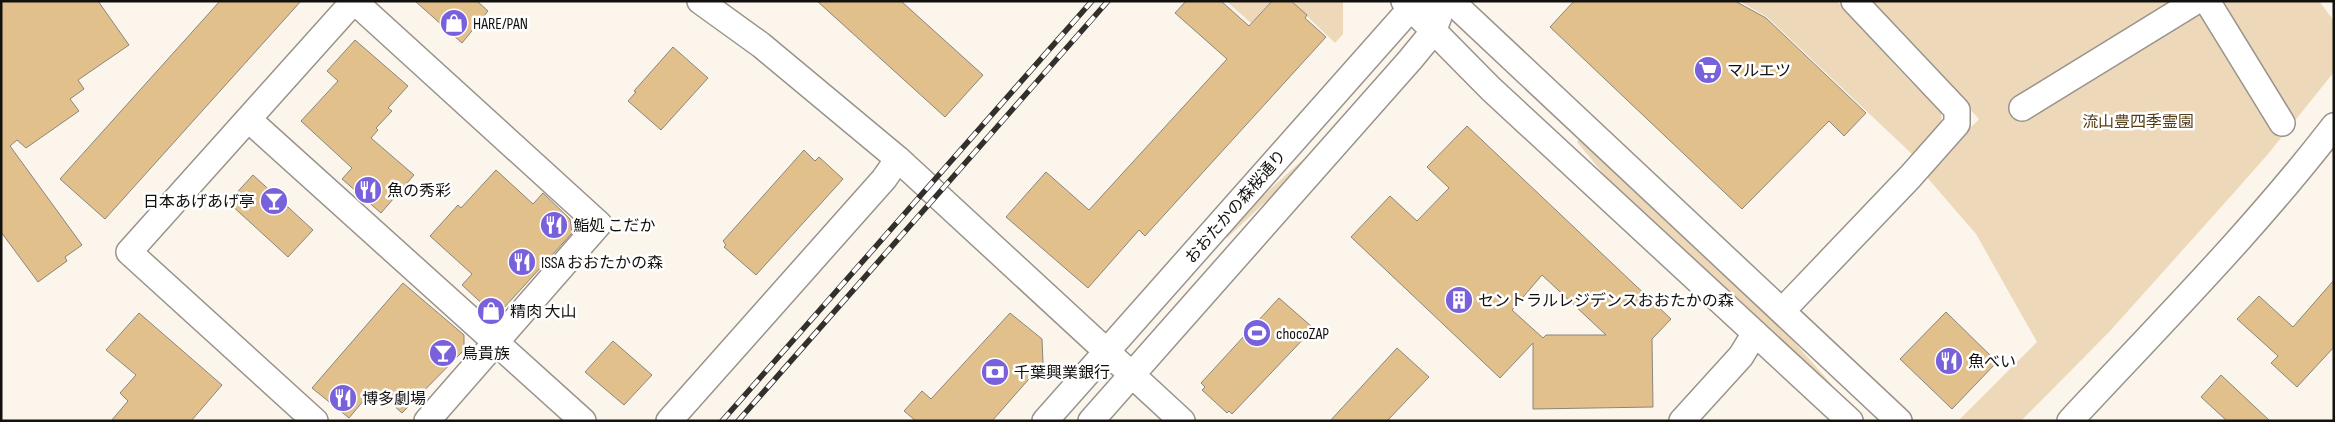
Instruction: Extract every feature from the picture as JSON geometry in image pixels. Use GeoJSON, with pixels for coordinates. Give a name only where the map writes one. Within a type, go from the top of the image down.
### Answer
{"type":"FeatureCollection","features":[{"type":"Feature","properties":{"kind":"street"},"geometry":{"type":"LineString","coordinates":[[316,421],[130,252],[354,1],[600,224],[427,421]]}},
{"type":"Feature","properties":{"kind":"street"},"geometry":{"type":"LineString","coordinates":[[700,1],[776,58],[898,159],[1182,421]]}},
{"type":"Feature","properties":{"kind":"street"},"geometry":{"type":"LineString","coordinates":[[1091,421],[1249,245],[1433,32],[1444,1]]}},
{"type":"Feature","properties":{"kind":"street"},"geometry":{"type":"LineString","coordinates":[[1451,1],[1899,421]]}},
{"type":"Feature","properties":{"kind":"street"},"geometry":{"type":"LineString","coordinates":[[1782,311],[1910,177],[1957,124],[1956,110],[1854,1]]}},
{"type":"Feature","properties":{"kind":"street"},"geometry":{"type":"LineString","coordinates":[[2022,108],[2196,1]]}},
{"type":"Feature","properties":{"kind":"street"},"geometry":{"type":"LineString","coordinates":[[2207,1],[2282,122]]}},
{"type":"Feature","properties":{"kind":"street"},"geometry":{"type":"LineString","coordinates":[[1415,4],[1433,32],[1491,89],[1850,421]]}},
{"type":"Feature","properties":{"kind":"street","name":"おおたかの森桜通り"},"geometry":{"type":"LineString","coordinates":[[1045,421],[1415,4]]}},
{"type":"Feature","properties":{"kind":"street"},"geometry":{"type":"LineString","coordinates":[[248,119],[583,421]]}},
{"type":"Feature","properties":{"kind":"street"},"geometry":{"type":"LineString","coordinates":[[2070,421],[2246,234],[2288,186],[2334,126]]}},
{"type":"Feature","properties":{"kind":"street"},"geometry":{"type":"LineString","coordinates":[[669,421],[884,179],[898,159]]}},
{"type":"Feature","properties":{"kind":"street"},"geometry":{"type":"LineString","coordinates":[[1682,421],[1741,356],[1755,333]]}},
{"type":"Feature","properties":{"kind":"green space"},"geometry":{"type":"Polygon","coordinates":[[[1226,1],[1271,1],[1251,23],[1226,1]]]}},
{"type":"Feature","properties":{"kind":"green space"},"geometry":{"type":"Polygon","coordinates":[[[1291,1],[1343,1],[1343,34],[1335,43],[1291,1]]]}},
{"type":"Feature","properties":{"kind":"green space"},"geometry":{"type":"Polygon","coordinates":[[[1739,1],[1837,1],[1906,77],[1941,111],[1942,126],[1913,155],[1767,17],[1739,1]]]}},
{"type":"Feature","properties":{"kind":"green space","name":"流山豊四季霊園"},"geometry":{"type":"Polygon","coordinates":[[[1870,1],[2319,1],[2334,21],[2334,72],[2268,154],[2110,331],[2021,421],[1958,421],[2037,342],[1976,234],[1925,175],[1979,119],[1870,1]]]}},
{"type":"Feature","properties":{"kind":"green space"},"geometry":{"type":"Polygon","coordinates":[[[1579,140],[1768,312],[1832,385],[1830,387],[1626,201],[1577,142],[1579,140]]]}},
{"type":"Feature","properties":{"kind":"green space"},"geometry":{"type":"Polygon","coordinates":[[[1318,146],[1278,190],[1227,238],[1224,236],[1248,209],[1318,146]]]}},
{"type":"Feature","properties":{"kind":"building"},"geometry":{"type":"Polygon","coordinates":[[[1,1],[98,1],[129,45],[78,80],[84,89],[70,99],[79,111],[26,148],[17,140],[10,146],[82,245],[65,257],[67,261],[38,282],[1,232],[1,1]]]}},
{"type":"Feature","properties":{"kind":"building"},"geometry":{"type":"Polygon","coordinates":[[[220,1],[301,1],[105,219],[60,179],[220,1]]]}},
{"type":"Feature","properties":{"kind":"building"},"geometry":{"type":"Polygon","coordinates":[[[415,1],[477,1],[488,11],[462,43],[415,1]]]}},
{"type":"Feature","properties":{"kind":"building"},"geometry":{"type":"Polygon","coordinates":[[[817,1],[901,1],[983,75],[945,117],[817,1]]]}},
{"type":"Feature","properties":{"kind":"building"},"geometry":{"type":"Polygon","coordinates":[[[1186,1],[1221,1],[1249,26],[1272,1],[1291,1],[1307,15],[1305,18],[1326,37],[1145,236],[1139,230],[1088,288],[1006,217],[1046,172],[1089,210],[1227,59],[1175,13],[1186,1]]]}},
{"type":"Feature","properties":{"kind":"building","name":"マルエツ"},"geometry":{"type":"Polygon","coordinates":[[[1574,1],[1735,1],[1766,18],[1866,113],[1844,136],[1829,121],[1742,209],[1550,27],[1574,1]]]}},
{"type":"Feature","properties":{"kind":"building"},"geometry":{"type":"Polygon","coordinates":[[[355,40],[408,86],[388,108],[392,111],[376,128],[378,130],[371,138],[414,175],[381,213],[342,179],[352,168],[301,121],[338,81],[327,71],[355,40]]]}},
{"type":"Feature","properties":{"kind":"building"},"geometry":{"type":"Polygon","coordinates":[[[673,47],[708,78],[661,130],[628,101],[636,92],[634,91],[673,47]]]}},
{"type":"Feature","properties":{"kind":"building"},"geometry":{"type":"Polygon","coordinates":[[[1467,126],[1671,319],[1652,339],[1653,407],[1533,409],[1533,343],[1500,378],[1351,237],[1390,196],[1417,221],[1449,188],[1427,167],[1467,126]],[[1542,275],[1512,310],[1543,338],[1546,335],[1606,335],[1542,275]]]}},
{"type":"Feature","properties":{"kind":"building"},"geometry":{"type":"Polygon","coordinates":[[[804,150],[815,161],[819,157],[843,179],[756,275],[724,247],[726,245],[723,241],[804,150]]]}},
{"type":"Feature","properties":{"kind":"building"},"geometry":{"type":"Polygon","coordinates":[[[496,170],[533,204],[543,193],[570,219],[572,233],[503,309],[495,301],[488,309],[462,285],[472,274],[430,236],[458,205],[461,208],[496,170]]]}},
{"type":"Feature","properties":{"kind":"building"},"geometry":{"type":"Polygon","coordinates":[[[253,175],[313,230],[288,257],[228,202],[253,175]]]}},
{"type":"Feature","properties":{"kind":"building"},"geometry":{"type":"Polygon","coordinates":[[[2334,280],[2334,347],[2297,387],[2271,363],[2278,356],[2237,319],[2259,296],[2293,327],[2334,280]]]}},
{"type":"Feature","properties":{"kind":"building"},"geometry":{"type":"Polygon","coordinates":[[[403,283],[464,335],[464,350],[402,413],[374,388],[349,418],[312,388],[403,283]]]}},
{"type":"Feature","properties":{"kind":"building"},"geometry":{"type":"Polygon","coordinates":[[[1279,298],[1311,326],[1307,329],[1310,332],[1232,414],[1229,411],[1227,413],[1202,390],[1205,387],[1201,383],[1279,298]]]}},
{"type":"Feature","properties":{"kind":"building","name":"魚べい"},"geometry":{"type":"Polygon","coordinates":[[[1946,312],[1997,362],[1952,409],[1900,359],[1946,312]]]}},
{"type":"Feature","properties":{"kind":"building"},"geometry":{"type":"Polygon","coordinates":[[[139,313],[222,385],[191,421],[111,421],[128,401],[120,393],[136,375],[106,350],[139,313]]]}},
{"type":"Feature","properties":{"kind":"building","name":"千葉興業銀行"},"geometry":{"type":"Polygon","coordinates":[[[1010,313],[1042,339],[1043,363],[992,421],[916,421],[904,411],[922,391],[931,399],[1010,313]]]}},
{"type":"Feature","properties":{"kind":"building"},"geometry":{"type":"Polygon","coordinates":[[[613,341],[652,375],[624,405],[585,372],[613,341]]]}},
{"type":"Feature","properties":{"kind":"building"},"geometry":{"type":"Polygon","coordinates":[[[1397,348],[1429,377],[1387,421],[1330,421],[1397,348]]]}},
{"type":"Feature","properties":{"kind":"building"},"geometry":{"type":"Polygon","coordinates":[[[2221,375],[2270,421],[2227,421],[2201,397],[2221,375]]]}},
{"type":"Feature","properties":{"kind":"railway"},"geometry":{"type":"LineString","coordinates":[[722,421],[1092,1]]}},
{"type":"Feature","properties":{"kind":"railway"},"geometry":{"type":"LineString","coordinates":[[738,421],[1108,1]]}},
{"type":"Feature","properties":{"kind":"place","name":"HARE/PAN"},"geometry":{"type":"Point","coordinates":[454,23]}},
{"type":"Feature","properties":{"kind":"place","name":"マルエツ"},"geometry":{"type":"Point","coordinates":[1708,70]}},
{"type":"Feature","properties":{"kind":"place","name":"魚の秀彩"},"geometry":{"type":"Point","coordinates":[368,190]}},
{"type":"Feature","properties":{"kind":"place","name":"日本あげあげ亭"},"geometry":{"type":"Point","coordinates":[274,201]}},
{"type":"Feature","properties":{"kind":"place","name":"鮨処 こだか"},"geometry":{"type":"Point","coordinates":[554,225]}},
{"type":"Feature","properties":{"kind":"place","name":"ISSA おおたかの森"},"geometry":{"type":"Point","coordinates":[522,262]}},
{"type":"Feature","properties":{"kind":"place","name":"セントラルレジデンスおおたかの森"},"geometry":{"type":"Point","coordinates":[1459,300]}},
{"type":"Feature","properties":{"kind":"place","name":"精肉 大山"},"geometry":{"type":"Point","coordinates":[491,311]}},
{"type":"Feature","properties":{"kind":"place","name":"chocoZAP"},"geometry":{"type":"Point","coordinates":[1257,333]}},
{"type":"Feature","properties":{"kind":"place","name":"鳥貴族"},"geometry":{"type":"Point","coordinates":[443,353]}},
{"type":"Feature","properties":{"kind":"place","name":"魚べい"},"geometry":{"type":"Point","coordinates":[1949,361]}},
{"type":"Feature","properties":{"kind":"place","name":"千葉興業銀行"},"geometry":{"type":"Point","coordinates":[995,372]}},
{"type":"Feature","properties":{"kind":"place","name":"博多劇場"},"geometry":{"type":"Point","coordinates":[343,398]}}]}
